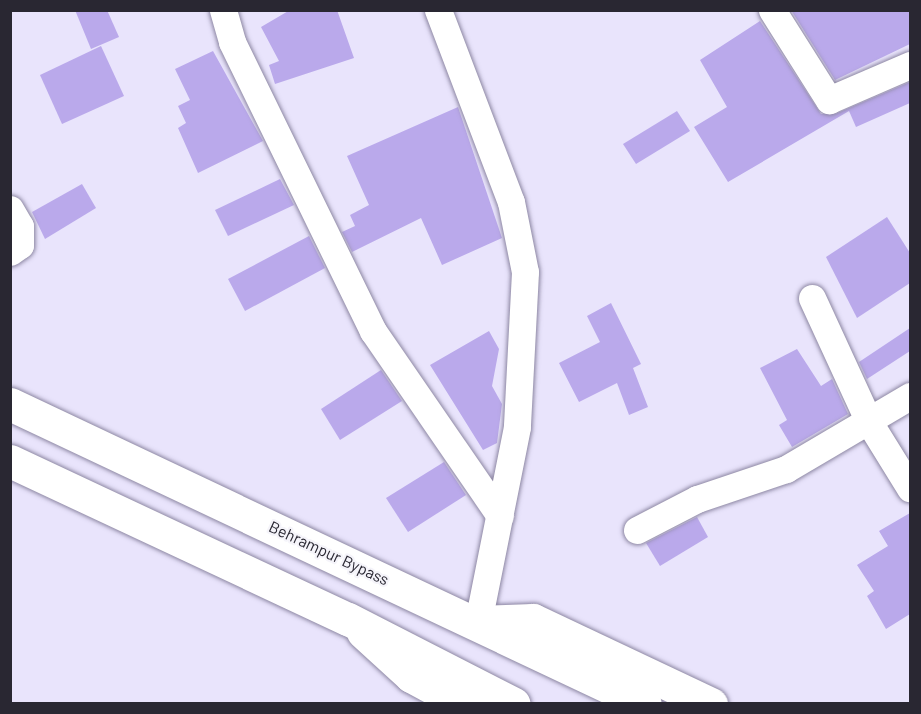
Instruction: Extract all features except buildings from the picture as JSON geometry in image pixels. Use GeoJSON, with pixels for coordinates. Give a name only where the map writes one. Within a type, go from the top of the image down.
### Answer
{"type":"FeatureCollection","features":[{"type":"Feature","properties":{"kind":"main road","name":"Behrampur Bypass"},"geometry":{"type":"LineString","coordinates":[[10,404],[477,622],[645,704]]}},
{"type":"Feature","properties":{"kind":"main road"},"geometry":{"type":"LineString","coordinates":[[10,461],[348,619],[514,704]]}},
{"type":"Feature","properties":{"kind":"main road"},"geometry":{"type":"LineString","coordinates":[[348,619],[411,676],[463,704]]}},
{"type":"Feature","properties":{"kind":"main road"},"geometry":{"type":"LineString","coordinates":[[477,622],[533,620],[711,704]]}},
{"type":"Feature","properties":{"kind":"street"},"geometry":{"type":"LineString","coordinates":[[223,10],[232,42],[374,331],[500,516]]}},
{"type":"Feature","properties":{"kind":"street"},"geometry":{"type":"LineString","coordinates":[[438,10],[511,202],[525,272],[517,427],[477,622]]}},
{"type":"Feature","properties":{"kind":"street"},"geometry":{"type":"LineString","coordinates":[[772,10],[829,100],[910,65]]}},
{"type":"Feature","properties":{"kind":"street"},"geometry":{"type":"LineString","coordinates":[[10,210],[20,225],[20,245],[10,252]]}},
{"type":"Feature","properties":{"kind":"street"},"geometry":{"type":"LineString","coordinates":[[812,298],[869,422],[910,488]]}},
{"type":"Feature","properties":{"kind":"street"},"geometry":{"type":"LineString","coordinates":[[637,530],[697,499],[786,469],[910,396]]}}]}
